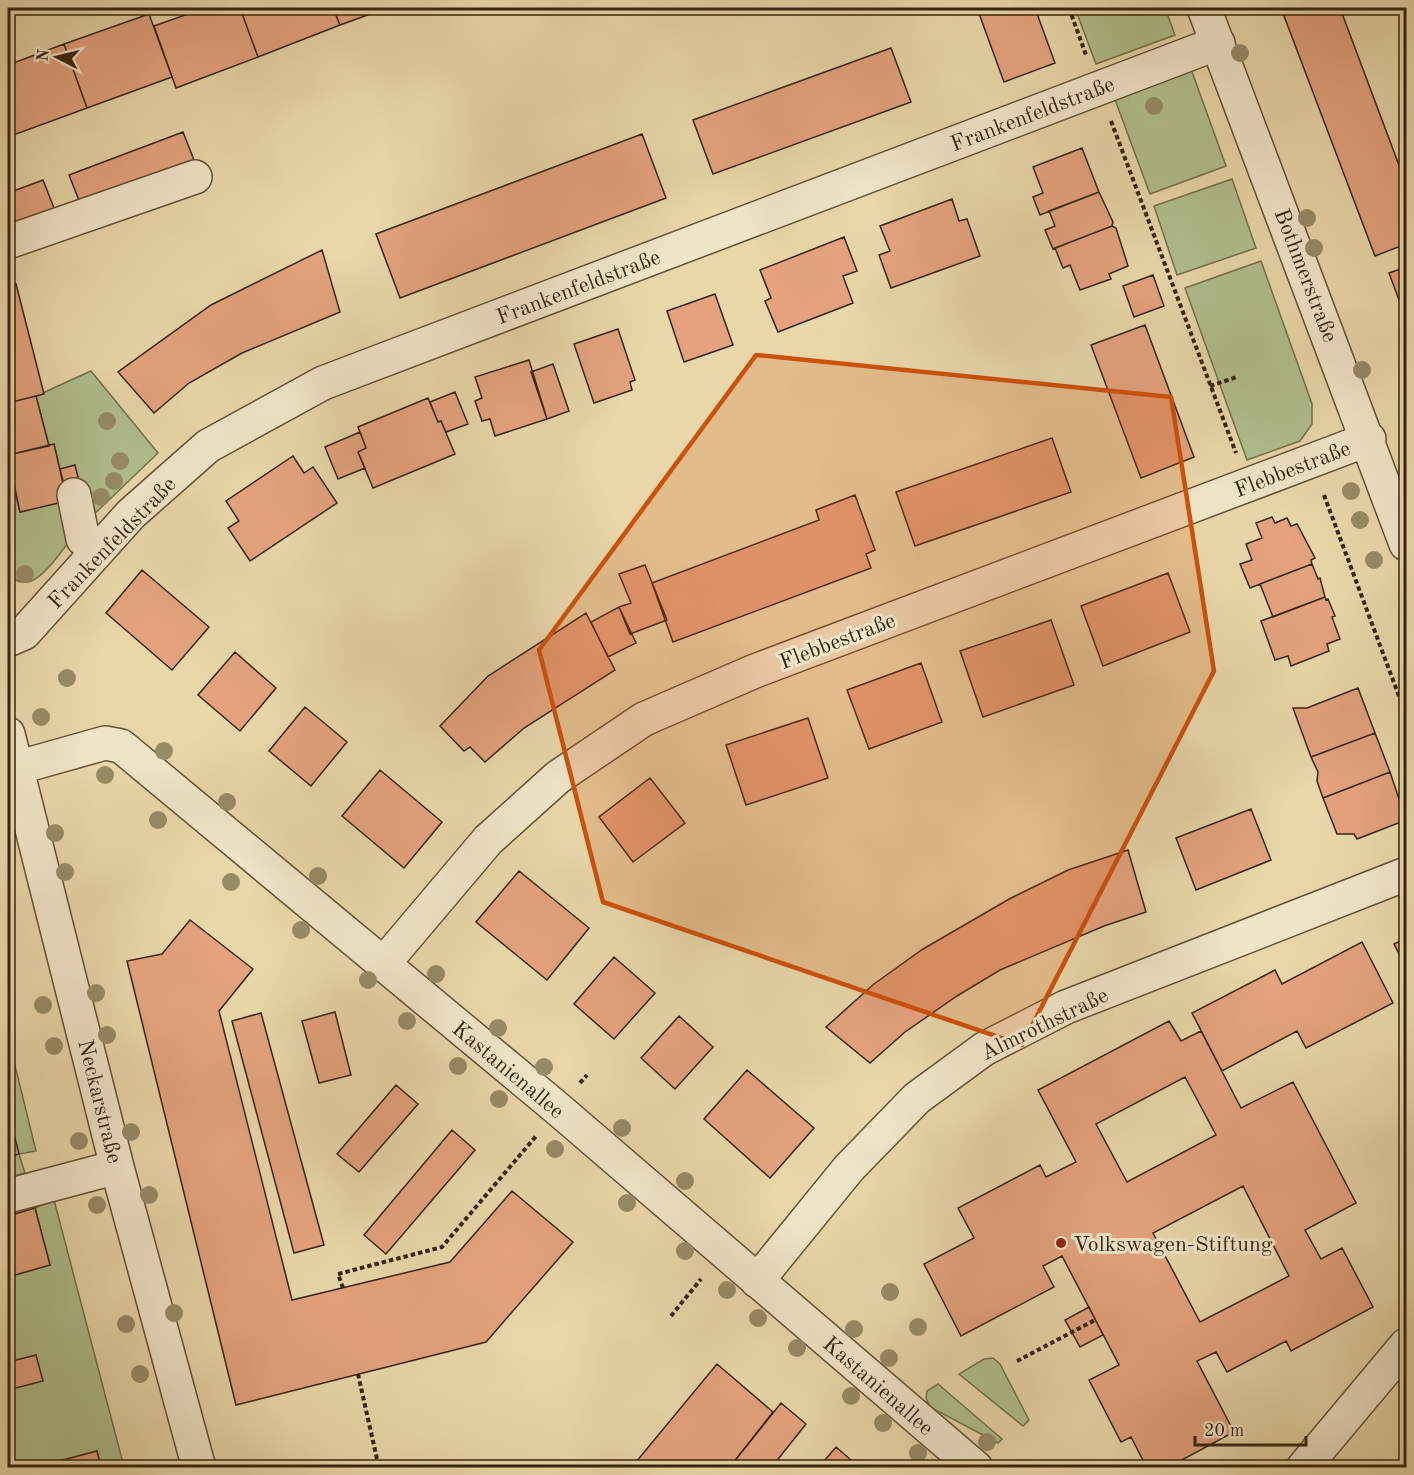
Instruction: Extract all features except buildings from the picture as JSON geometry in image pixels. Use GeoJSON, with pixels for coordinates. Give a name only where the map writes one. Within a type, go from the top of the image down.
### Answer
{"type":"FeatureCollection","features":[{"type":"Feature","properties":{"kind":"street","name":"Bothmerstraße"},"geometry":{"type":"LineString","coordinates":[[1204,8],[1407,544]]}},
{"type":"Feature","properties":{"kind":"street","name":"Frankenfeldstraße"},"geometry":{"type":"LineString","coordinates":[[8,640],[24,633],[131,514],[208,446],[323,383],[1218,43]]}},
{"type":"Feature","properties":{"kind":"street"},"geometry":{"type":"LineString","coordinates":[[8,242],[195,177]]}},
{"type":"Feature","properties":{"kind":"street","name":"Flebbestraße"},"geometry":{"type":"LineString","coordinates":[[384,963],[488,840],[558,777],[644,718],[755,671],[1369,439]]}},
{"type":"Feature","properties":{"kind":"street"},"geometry":{"type":"LineString","coordinates":[[74,495],[83,539],[97,551]]}},
{"type":"Feature","properties":{"kind":"street","name":"Neckarstraße"},"geometry":{"type":"LineString","coordinates":[[8,734],[16,768],[17,809],[199,1467]]}},
{"type":"Feature","properties":{"kind":"street","name":"Kastanienallee"},"geometry":{"type":"LineString","coordinates":[[16,768],[105,743],[121,746],[558,1109],[976,1467]]}},
{"type":"Feature","properties":{"kind":"street","name":"Almrothstraße"},"geometry":{"type":"LineString","coordinates":[[757,1281],[849,1168],[909,1106],[984,1049],[1066,1008],[1407,874]]}},
{"type":"Feature","properties":{"kind":"street"},"geometry":{"type":"LineString","coordinates":[[8,1196],[117,1167]]}},
{"type":"Feature","properties":{"kind":"street"},"geometry":{"type":"LineString","coordinates":[[1303,1467],[1407,1345]]}},
{"type":"Feature","properties":{"kind":"path"},"geometry":{"type":"LineString","coordinates":[[1069,8],[1247,484]]}},
{"type":"Feature","properties":{"kind":"path"},"geometry":{"type":"LineString","coordinates":[[1210,386],[1237,377]]}},
{"type":"Feature","properties":{"kind":"path"},"geometry":{"type":"LineString","coordinates":[[1311,460],[1407,715]]}},
{"type":"Feature","properties":{"kind":"path"},"geometry":{"type":"LineString","coordinates":[[343,1288],[338,1274],[442,1247],[587,1075]]}},
{"type":"Feature","properties":{"kind":"path"},"geometry":{"type":"LineString","coordinates":[[671,1316],[723,1252]]}},
{"type":"Feature","properties":{"kind":"path"},"geometry":{"type":"LineString","coordinates":[[1017,1361],[1095,1320]]}},
{"type":"Feature","properties":{"kind":"path"},"geometry":{"type":"LineString","coordinates":[[358,1374],[379,1467]]}},
{"type":"Feature","properties":{"kind":"highlighted area"},"geometry":{"type":"Polygon","coordinates":[[[756,355],[1171,397],[1214,671],[1022,1045],[603,902],[539,650],[756,355]]]}},
{"type":"Feature","properties":{"kind":"green space"},"geometry":{"type":"Polygon","coordinates":[[[1075,8],[1165,8],[1175,35],[1096,64],[1075,8]]]}},
{"type":"Feature","properties":{"kind":"green space"},"geometry":{"type":"Polygon","coordinates":[[[1191,69],[1226,166],[1150,194],[1114,97],[1191,69]]]}},
{"type":"Feature","properties":{"kind":"green space"},"geometry":{"type":"Polygon","coordinates":[[[1232,179],[1256,248],[1177,275],[1154,206],[1232,179]]]}},
{"type":"Feature","properties":{"kind":"green space"},"geometry":{"type":"Polygon","coordinates":[[[1261,261],[1312,404],[1312,424],[1300,441],[1247,460],[1185,288],[1261,261]]]}},
{"type":"Feature","properties":{"kind":"green space"},"geometry":{"type":"Polygon","coordinates":[[[91,371],[158,453],[87,521],[67,497],[54,445],[49,446],[36,396],[91,371]]]}},
{"type":"Feature","properties":{"kind":"green space"},"geometry":{"type":"Polygon","coordinates":[[[13,486],[20,512],[62,502],[71,539],[43,573],[26,582],[17,581],[8,573],[8,487],[13,486]]]}},
{"type":"Feature","properties":{"kind":"green space"},"geometry":{"type":"Polygon","coordinates":[[[8,1037],[36,1151],[19,1154],[8,1111],[8,1037]]]}},
{"type":"Feature","properties":{"kind":"green space"},"geometry":{"type":"Polygon","coordinates":[[[19,1154],[25,1173],[8,1178],[8,1157],[19,1154]]]}},
{"type":"Feature","properties":{"kind":"green space"},"geometry":{"type":"Polygon","coordinates":[[[54,1200],[124,1467],[101,1467],[97,1451],[35,1467],[8,1468],[8,1277],[50,1265],[35,1208],[54,1200]]]}},
{"type":"Feature","properties":{"kind":"green space"},"geometry":{"type":"Polygon","coordinates":[[[993,1358],[1000,1364],[1029,1420],[1023,1426],[959,1374],[984,1359],[993,1358]]]}},
{"type":"Feature","properties":{"kind":"green space"},"geometry":{"type":"Polygon","coordinates":[[[938,1384],[1002,1439],[998,1443],[930,1407],[926,1398],[927,1391],[938,1384]]]}},
{"type":"Feature","properties":{"kind":"place","name":"Volkswagen-Stiftung"},"geometry":{"type":"Point","coordinates":[1061,1243]}}]}
